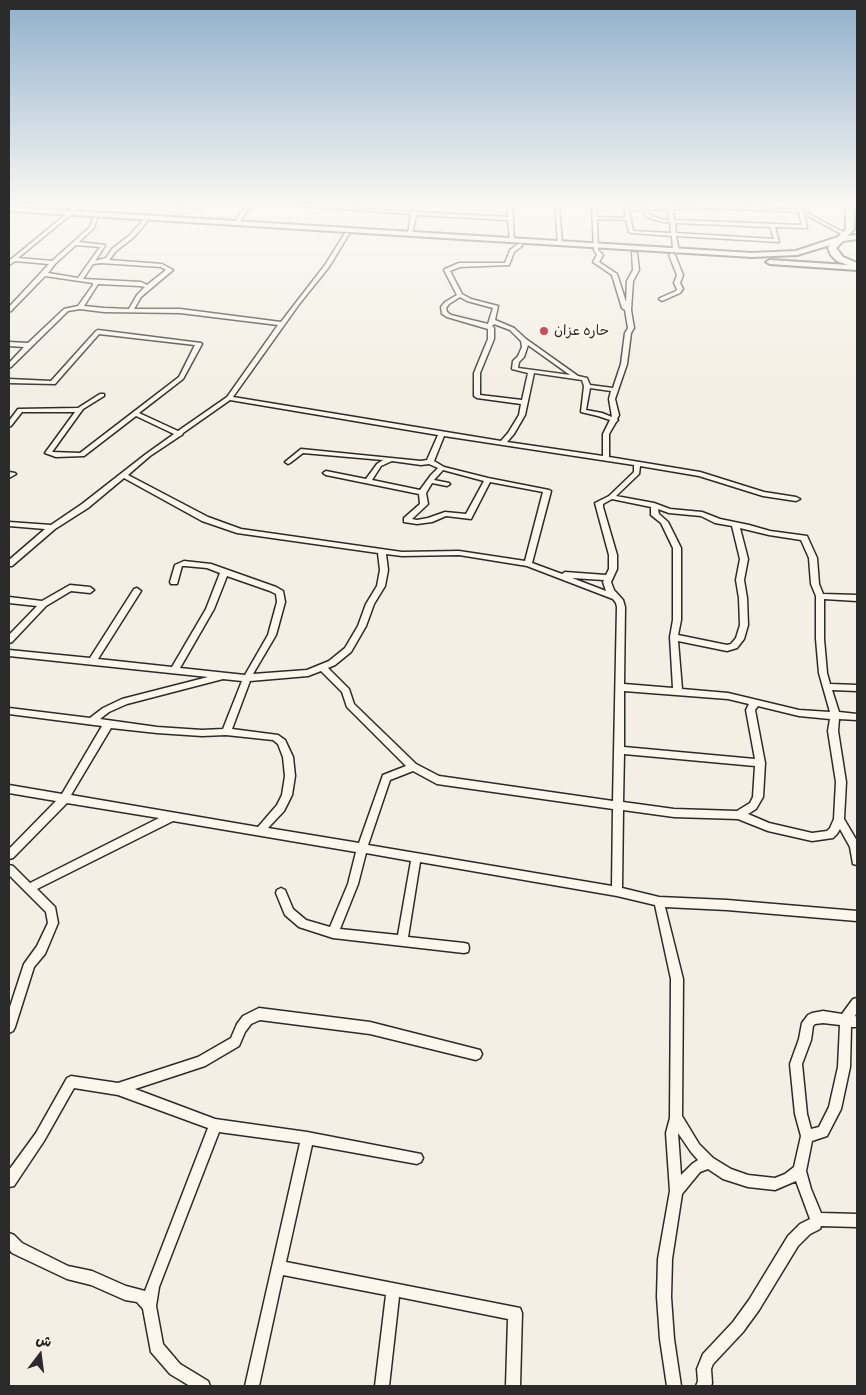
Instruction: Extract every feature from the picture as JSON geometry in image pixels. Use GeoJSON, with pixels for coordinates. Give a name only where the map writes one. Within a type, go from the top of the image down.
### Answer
{"type":"FeatureCollection","features":[{"type":"Feature","properties":{"kind":"street"},"geometry":{"type":"LineString","coordinates":[[9,310],[46,271]]}},
{"type":"Feature","properties":{"kind":"street"},"geometry":{"type":"LineString","coordinates":[[80,279],[86,271]]}},
{"type":"Feature","properties":{"kind":"street"},"geometry":{"type":"LineString","coordinates":[[131,310],[148,287],[169,271]]}},
{"type":"Feature","properties":{"kind":"street"},"geometry":{"type":"LineString","coordinates":[[9,564],[52,527],[85,506],[148,456],[229,398],[323,271]]}},
{"type":"Feature","properties":{"kind":"street"},"geometry":{"type":"LineString","coordinates":[[449,271],[460,295],[469,300],[496,307],[491,339],[477,372],[477,396],[524,402]]}},
{"type":"Feature","properties":{"kind":"street"},"geometry":{"type":"LineString","coordinates":[[610,271],[614,274],[624,307],[628,310]]}},
{"type":"Feature","properties":{"kind":"street"},"geometry":{"type":"LineString","coordinates":[[606,457],[606,434],[616,415],[612,399],[624,364],[628,333],[631,328],[628,310],[630,281],[635,271]]}},
{"type":"Feature","properties":{"kind":"street"},"geometry":{"type":"LineString","coordinates":[[662,299],[678,292],[680,289],[677,283],[680,275],[679,271]]}},
{"type":"Feature","properties":{"kind":"street"},"geometry":{"type":"LineString","coordinates":[[44,274],[95,282],[141,284],[148,287]]}},
{"type":"Feature","properties":{"kind":"street"},"geometry":{"type":"LineString","coordinates":[[80,306],[96,285],[95,282]]}},
{"type":"Feature","properties":{"kind":"street"},"geometry":{"type":"LineString","coordinates":[[460,295],[443,308],[444,313],[512,329],[524,340],[577,378]]}},
{"type":"Feature","properties":{"kind":"street"},"geometry":{"type":"LineString","coordinates":[[9,366],[66,310],[80,306],[180,311],[282,324]]}},
{"type":"Feature","properties":{"kind":"street"},"geometry":{"type":"LineString","coordinates":[[9,381],[53,383],[98,332],[199,344],[181,378],[82,455],[56,455],[48,453],[79,410],[102,396]]}},
{"type":"Feature","properties":{"kind":"street"},"geometry":{"type":"LineString","coordinates":[[524,340],[525,347],[521,357],[516,361],[515,369],[585,379],[587,386],[583,411],[600,414],[615,420]]}},
{"type":"Feature","properties":{"kind":"street"},"geometry":{"type":"LineString","coordinates":[[9,344],[30,345]]}},
{"type":"Feature","properties":{"kind":"street"},"geometry":{"type":"LineString","coordinates":[[502,443],[517,425],[530,371]]}},
{"type":"Feature","properties":{"kind":"street"},"geometry":{"type":"LineString","coordinates":[[587,386],[614,390]]}},
{"type":"Feature","properties":{"kind":"street"},"geometry":{"type":"LineString","coordinates":[[229,398],[442,434],[606,457],[637,466],[700,474],[763,494],[796,499]]}},
{"type":"Feature","properties":{"kind":"street"},"geometry":{"type":"LineString","coordinates":[[9,425],[20,410],[79,410]]}},
{"type":"Feature","properties":{"kind":"street"},"geometry":{"type":"LineString","coordinates":[[135,413],[180,434]]}},
{"type":"Feature","properties":{"kind":"street"},"geometry":{"type":"LineString","coordinates":[[430,462],[442,434]]}},
{"type":"Feature","properties":{"kind":"street"},"geometry":{"type":"LineString","coordinates":[[288,462],[300,451],[421,463],[430,462],[442,468],[488,480],[547,491],[528,564]]}},
{"type":"Feature","properties":{"kind":"street"},"geometry":{"type":"LineString","coordinates":[[368,482],[379,465],[391,459]]}},
{"type":"Feature","properties":{"kind":"street"},"geometry":{"type":"LineString","coordinates":[[614,597],[608,582],[613,569],[612,555],[600,517],[599,503],[611,497],[636,473],[637,466]]}},
{"type":"Feature","properties":{"kind":"street"},"geometry":{"type":"LineString","coordinates":[[442,468],[422,493],[424,504],[406,520],[423,521],[445,514],[468,517],[488,480]]}},
{"type":"Feature","properties":{"kind":"street"},"geometry":{"type":"LineString","coordinates":[[326,473],[422,493]]}},
{"type":"Feature","properties":{"kind":"street"},"geometry":{"type":"LineString","coordinates":[[123,475],[205,519],[240,531],[382,552],[402,554],[459,553],[528,564],[614,597],[620,602],[617,891]]}},
{"type":"Feature","properties":{"kind":"street"},"geometry":{"type":"LineString","coordinates":[[430,481],[447,484]]}},
{"type":"Feature","properties":{"kind":"street"},"geometry":{"type":"LineString","coordinates":[[322,667],[346,691],[350,705],[413,767],[437,780],[674,813],[739,815],[768,827],[812,836],[829,835],[834,831],[838,819],[842,782],[833,731],[834,715],[823,673],[820,639],[820,596],[815,584],[813,558],[804,538],[777,535],[718,521],[702,514],[669,511],[654,505],[611,497]]}},
{"type":"Feature","properties":{"kind":"street"},"geometry":{"type":"LineString","coordinates":[[654,505],[655,515],[664,522],[677,548],[677,620],[674,637],[678,692]]}},
{"type":"Feature","properties":{"kind":"street"},"geometry":{"type":"LineString","coordinates":[[9,524],[52,527]]}},
{"type":"Feature","properties":{"kind":"street"},"geometry":{"type":"LineString","coordinates":[[674,637],[727,648],[734,646],[740,639],[744,625],[740,580],[744,559],[736,526]]}},
{"type":"Feature","properties":{"kind":"street"},"geometry":{"type":"LineString","coordinates":[[9,653],[247,678],[308,673],[332,663],[348,650],[362,626],[370,604],[381,586],[384,570],[382,552]]}},
{"type":"Feature","properties":{"kind":"street"},"geometry":{"type":"LineString","coordinates":[[174,582],[179,565],[184,563],[208,566],[280,594],[281,602],[272,635],[247,678],[226,732]]}},
{"type":"Feature","properties":{"kind":"street"},"geometry":{"type":"LineString","coordinates":[[175,670],[210,609],[224,572]]}},
{"type":"Feature","properties":{"kind":"street"},"geometry":{"type":"LineString","coordinates":[[557,574],[608,578]]}},
{"type":"Feature","properties":{"kind":"street"},"geometry":{"type":"LineString","coordinates":[[9,640],[43,604],[70,588],[90,590]]}},
{"type":"Feature","properties":{"kind":"street"},"geometry":{"type":"LineString","coordinates":[[92,662],[137,592]]}},
{"type":"Feature","properties":{"kind":"street"},"geometry":{"type":"LineString","coordinates":[[820,596],[857,598]]}},
{"type":"Feature","properties":{"kind":"street"},"geometry":{"type":"LineString","coordinates":[[9,600],[43,604]]}},
{"type":"Feature","properties":{"kind":"street"},"geometry":{"type":"LineString","coordinates":[[92,721],[106,710],[125,701],[224,676]]}},
{"type":"Feature","properties":{"kind":"street"},"geometry":{"type":"LineString","coordinates":[[619,687],[728,696],[799,713],[857,717]]}},
{"type":"Feature","properties":{"kind":"street"},"geometry":{"type":"LineString","coordinates":[[827,687],[857,688]]}},
{"type":"Feature","properties":{"kind":"street"},"geometry":{"type":"LineString","coordinates":[[739,815],[753,806],[758,797],[760,763],[755,732],[750,718],[750,710],[756,702]]}},
{"type":"Feature","properties":{"kind":"street"},"geometry":{"type":"LineString","coordinates":[[9,711],[157,730],[202,733],[226,732],[275,737],[282,742],[288,757],[290,776],[287,795],[281,808],[259,832]]}},
{"type":"Feature","properties":{"kind":"street"},"geometry":{"type":"LineString","coordinates":[[9,855],[64,799],[109,723]]}},
{"type":"Feature","properties":{"kind":"street"},"geometry":{"type":"LineString","coordinates":[[619,750],[760,763]]}},
{"type":"Feature","properties":{"kind":"street"},"geometry":{"type":"LineString","coordinates":[[333,933],[353,884],[362,849],[386,778],[413,767]]}},
{"type":"Feature","properties":{"kind":"street"},"geometry":{"type":"LineString","coordinates":[[9,789],[416,859],[617,891],[659,902],[727,905],[857,916]]}},
{"type":"Feature","properties":{"kind":"street"},"geometry":{"type":"LineString","coordinates":[[29,888],[171,817]]}},
{"type":"Feature","properties":{"kind":"street"},"geometry":{"type":"LineString","coordinates":[[838,819],[855,846],[857,861]]}},
{"type":"Feature","properties":{"kind":"street"},"geometry":{"type":"LineString","coordinates":[[402,941],[416,859]]}},
{"type":"Feature","properties":{"kind":"street"},"geometry":{"type":"LineString","coordinates":[[9,869],[51,910],[53,923],[41,950],[29,964],[9,1027]]}},
{"type":"Feature","properties":{"kind":"street"},"geometry":{"type":"LineString","coordinates":[[281,892],[289,912],[303,924],[333,933],[464,948]]}},
{"type":"Feature","properties":{"kind":"street"},"geometry":{"type":"LineString","coordinates":[[659,902],[677,979],[676,1118],[672,1133],[676,1191],[665,1260],[664,1297],[667,1339],[674,1386]]}},
{"type":"Feature","properties":{"kind":"street"},"geometry":{"type":"LineString","coordinates":[[807,1136],[823,1132],[835,1109],[857,1003]]}},
{"type":"Feature","properties":{"kind":"street"},"geometry":{"type":"LineString","coordinates":[[118,1090],[200,1062],[235,1042],[247,1020],[259,1014],[370,1028],[476,1054]]}},
{"type":"Feature","properties":{"kind":"street"},"geometry":{"type":"LineString","coordinates":[[703,1386],[705,1383],[704,1369],[708,1359],[738,1327],[754,1305],[793,1241],[805,1229],[815,1224],[817,1219],[804,1189],[800,1171],[807,1136],[801,1114],[796,1064],[805,1040],[808,1023],[812,1019],[823,1017],[852,1020]]}},
{"type":"Feature","properties":{"kind":"street"},"geometry":{"type":"LineString","coordinates":[[9,1181],[40,1137],[71,1082],[118,1090],[215,1125],[307,1138],[417,1158]]}},
{"type":"Feature","properties":{"kind":"street"},"geometry":{"type":"LineString","coordinates":[[676,1118],[695,1148],[708,1162],[728,1174],[748,1181],[775,1184],[789,1179],[800,1171]]}},
{"type":"Feature","properties":{"kind":"street"},"geometry":{"type":"LineString","coordinates":[[203,1386],[175,1369],[156,1347],[149,1306],[152,1287],[215,1125]]}},
{"type":"Feature","properties":{"kind":"street"},"geometry":{"type":"LineString","coordinates":[[252,1386],[307,1138]]}},
{"type":"Feature","properties":{"kind":"street"},"geometry":{"type":"LineString","coordinates":[[676,1191],[696,1168],[708,1162]]}},
{"type":"Feature","properties":{"kind":"street"},"geometry":{"type":"LineString","coordinates":[[817,1219],[857,1221]]}},
{"type":"Feature","properties":{"kind":"street"},"geometry":{"type":"LineString","coordinates":[[9,1240],[17,1248],[67,1272],[92,1278],[124,1293],[141,1296],[149,1306]]}},
{"type":"Feature","properties":{"kind":"street"},"geometry":{"type":"LineString","coordinates":[[278,1267],[515,1313],[513,1386]]}},
{"type":"Feature","properties":{"kind":"street"},"geometry":{"type":"LineString","coordinates":[[382,1386],[393,1290]]}},
{"type":"Feature","properties":{"kind":"place","name":"حاره عزان"},"geometry":{"type":"Point","coordinates":[544,331]}}]}
